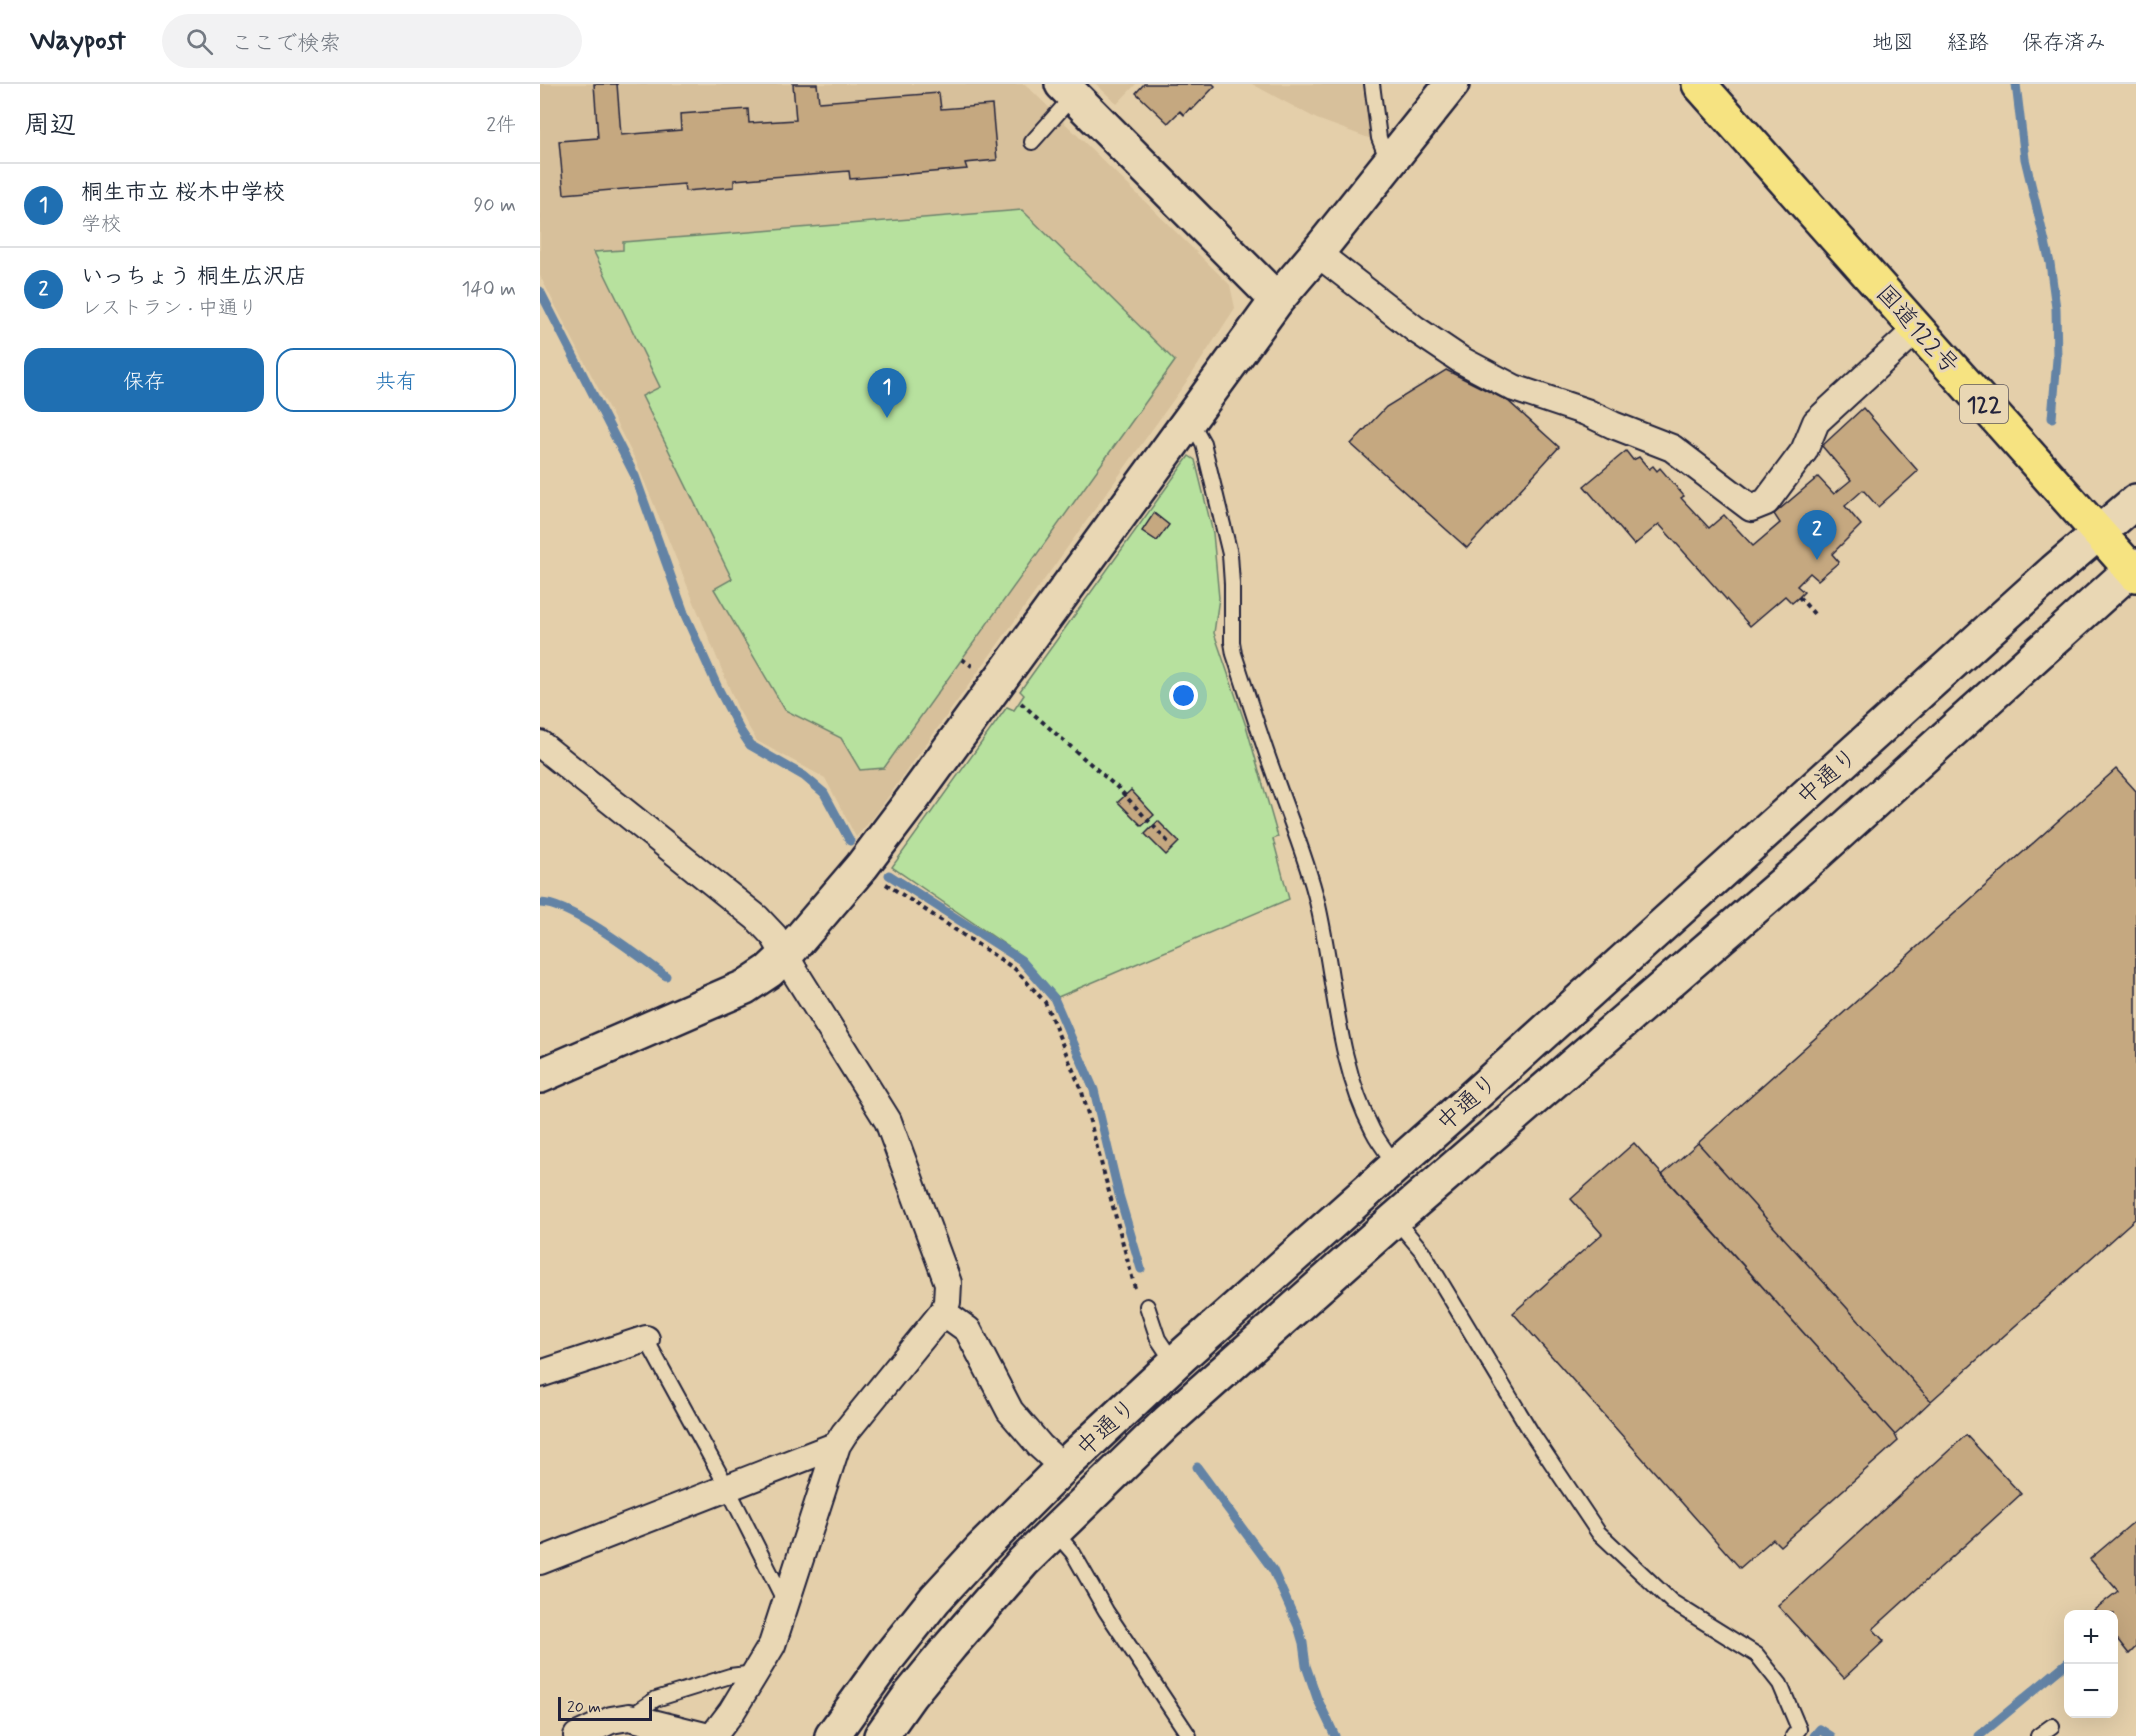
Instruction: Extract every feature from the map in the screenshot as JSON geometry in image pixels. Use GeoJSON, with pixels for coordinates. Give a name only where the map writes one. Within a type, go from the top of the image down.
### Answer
{"type":"FeatureCollection","features":[{"type":"Feature","properties":{"kind":"highway","name":"国道122号"},"geometry":{"type":"LineString","coordinates":[[1699,84],[2098,534],[2134,570]]}},
{"type":"Feature","properties":{"kind":"street"},"geometry":{"type":"LineString","coordinates":[[540,1076],[745,987],[769,971],[786,955],[862,866],[912,801],[1277,300],[1452,84]]}},
{"type":"Feature","properties":{"kind":"street"},"geometry":{"type":"LineString","coordinates":[[1067,90],[1277,300]]}},
{"type":"Feature","properties":{"kind":"street"},"geometry":{"type":"LineString","coordinates":[[1317,253],[1415,329],[1461,360],[1514,388],[1586,412],[1672,448],[1751,508],[1766,502],[1804,452],[1816,422],[1917,329]]}},
{"type":"Feature","properties":{"kind":"street","name":"中通り"},"geometry":{"type":"LineString","coordinates":[[832,1736],[888,1658],[935,1599],[981,1548],[1063,1467],[1174,1363],[1396,1166],[2054,571],[2136,501]]}},
{"type":"Feature","properties":{"kind":"street","name":"中通り"},"geometry":{"type":"LineString","coordinates":[[881,1736],[910,1695],[980,1609],[1054,1531],[1167,1422],[1395,1219],[1810,860],[2134,570]]}},
{"type":"Feature","properties":{"kind":"street"},"geometry":{"type":"LineString","coordinates":[[540,744],[757,918],[772,933],[795,974],[888,1121],[948,1283],[947,1302],[943,1312],[837,1445],[772,1645],[732,1711],[713,1736]]}},
{"type":"Feature","properties":{"kind":"street"},"geometry":{"type":"LineString","coordinates":[[943,1312],[968,1329],[1010,1411],[1040,1446],[1063,1467]]}},
{"type":"Feature","properties":{"kind":"street"},"geometry":{"type":"LineString","coordinates":[[540,1374],[646,1339]]}},
{"type":"Feature","properties":{"kind":"street"},"geometry":{"type":"LineString","coordinates":[[540,1561],[837,1445]]}},
{"type":"Feature","properties":{"kind":"street"},"geometry":{"type":"LineString","coordinates":[[577,1736],[611,1720],[628,1717],[705,1736]]}},
{"type":"Feature","properties":{"kind":"lane"},"geometry":{"type":"LineString","coordinates":[[1372,84],[1379,138],[1389,163]]}},
{"type":"Feature","properties":{"kind":"lane"},"geometry":{"type":"LineString","coordinates":[[1032,142],[1067,90]]}},
{"type":"Feature","properties":{"kind":"lane"},"geometry":{"type":"LineString","coordinates":[[1190,420],[1203,443],[1230,554],[1234,654],[1272,771],[1300,841],[1314,891],[1330,962],[1339,1028],[1354,1083],[1372,1131],[1396,1166]]}},
{"type":"Feature","properties":{"kind":"lane"},"geometry":{"type":"LineString","coordinates":[[1395,1219],[1422,1251],[1531,1432],[1598,1532],[1672,1602],[1757,1655],[1780,1684],[1798,1729],[1794,1736]]}},
{"type":"Feature","properties":{"kind":"lane"},"geometry":{"type":"LineString","coordinates":[[1147,1306],[1158,1339],[1174,1363]]}},
{"type":"Feature","properties":{"kind":"lane"},"geometry":{"type":"LineString","coordinates":[[646,1339],[727,1487],[786,1604]]}},
{"type":"Feature","properties":{"kind":"lane"},"geometry":{"type":"LineString","coordinates":[[1054,1531],[1073,1553],[1106,1611],[1189,1736]]}},
{"type":"Feature","properties":{"kind":"lane"},"geometry":{"type":"LineString","coordinates":[[628,1717],[656,1699],[730,1676],[755,1673]]}},
{"type":"Feature","properties":{"kind":"lane"},"geometry":{"type":"LineString","coordinates":[[2038,1736],[2052,1726]]}},
{"type":"Feature","properties":{"kind":"path"},"geometry":{"type":"LineString","coordinates":[[1799,597],[1816,616]]}},
{"type":"Feature","properties":{"kind":"path"},"geometry":{"type":"LineString","coordinates":[[1018,701],[1119,789],[1168,843]]}},
{"type":"Feature","properties":{"kind":"path"},"geometry":{"type":"LineString","coordinates":[[862,866],[880,881],[1015,969],[1045,1002],[1082,1092],[1134,1285],[1147,1306]]}},
{"type":"Feature","properties":{"kind":"shaded area"},"geometry":{"type":"Polygon","coordinates":[[[540,84],[1025,84],[1230,285],[1235,308],[1192,374],[873,818],[856,837],[825,778],[757,741],[738,709],[636,461],[540,276],[540,84]]]}},
{"type":"Feature","properties":{"kind":"shaded area"},"geometry":{"type":"Polygon","coordinates":[[[1096,84],[1136,84],[1117,104],[1096,84]]]}},
{"type":"Feature","properties":{"kind":"shaded area"},"geometry":{"type":"Polygon","coordinates":[[[1252,84],[1366,84],[1374,140],[1317,119],[1252,84]]]}},
{"type":"Feature","properties":{"kind":"green space"},"geometry":{"type":"Polygon","coordinates":[[[1022,210],[1175,361],[884,768],[860,770],[841,738],[785,710],[714,589],[732,579],[642,396],[660,387],[594,252],[623,250],[623,242],[1022,210]]]}},
{"type":"Feature","properties":{"kind":"green space"},"geometry":{"type":"Polygon","coordinates":[[[1189,456],[1195,460],[1213,533],[1219,598],[1214,633],[1247,729],[1278,837],[1273,839],[1289,899],[1058,997],[1023,957],[892,867],[1007,707],[1014,710],[1024,695],[1020,691],[1189,456]]]}},
{"type":"Feature","properties":{"kind":"building"},"geometry":{"type":"Polygon","coordinates":[[[594,84],[617,84],[621,135],[681,130],[680,114],[748,109],[749,123],[796,120],[793,84],[817,84],[819,102],[939,93],[941,109],[992,105],[997,160],[965,163],[967,169],[850,179],[849,171],[734,180],[734,187],[685,191],[684,184],[564,194],[559,141],[598,138],[594,84]]]}},
{"type":"Feature","properties":{"kind":"building"},"geometry":{"type":"Polygon","coordinates":[[[1144,84],[1213,84],[1215,86],[1192,110],[1190,108],[1184,115],[1180,111],[1168,123],[1136,93],[1144,84]]]}},
{"type":"Feature","properties":{"kind":"building"},"geometry":{"type":"Polygon","coordinates":[[[1446,370],[1508,401],[1559,447],[1467,548],[1351,444],[1386,407],[1446,370]]]}},
{"type":"Feature","properties":{"kind":"building"},"geometry":{"type":"Polygon","coordinates":[[[1863,408],[1918,471],[1878,507],[1863,490],[1845,506],[1861,525],[1832,554],[1839,562],[1818,580],[1810,573],[1797,586],[1804,592],[1799,597],[1792,603],[1785,596],[1750,626],[1659,524],[1634,545],[1584,486],[1626,451],[1633,460],[1639,457],[1649,469],[1653,466],[1657,471],[1660,468],[1684,496],[1681,498],[1709,528],[1724,515],[1753,546],[1780,523],[1774,514],[1818,477],[1834,494],[1851,480],[1822,446],[1863,408]]]}},
{"type":"Feature","properties":{"kind":"building"},"geometry":{"type":"Polygon","coordinates":[[[1154,513],[1169,525],[1157,541],[1142,531],[1154,513]]]}},
{"type":"Feature","properties":{"kind":"building"},"geometry":{"type":"Polygon","coordinates":[[[2116,769],[2136,791],[2136,1218],[1931,1401],[1698,1143],[2116,769]]]}},
{"type":"Feature","properties":{"kind":"building"},"geometry":{"type":"Polygon","coordinates":[[[1131,790],[1154,815],[1142,826],[1118,802],[1131,790]]]}},
{"type":"Feature","properties":{"kind":"building"},"geometry":{"type":"Polygon","coordinates":[[[1158,821],[1179,842],[1166,855],[1145,834],[1158,821]]]}},
{"type":"Feature","properties":{"kind":"building"},"geometry":{"type":"Polygon","coordinates":[[[1634,1143],[1898,1441],[1780,1546],[1773,1539],[1740,1568],[1513,1313],[1602,1234],[1571,1199],[1634,1143]]]}},
{"type":"Feature","properties":{"kind":"building"},"geometry":{"type":"Polygon","coordinates":[[[1698,1143],[1931,1401],[1895,1435],[1662,1175],[1698,1143]]]}},
{"type":"Feature","properties":{"kind":"building"},"geometry":{"type":"Polygon","coordinates":[[[1966,1435],[2021,1494],[1873,1629],[1884,1641],[1844,1678],[1778,1606],[1966,1435]]]}},
{"type":"Feature","properties":{"kind":"building"},"geometry":{"type":"Polygon","coordinates":[[[2136,1520],[2136,1647],[2129,1654],[2118,1640],[2118,1610],[2094,1610],[2118,1591],[2090,1559],[2136,1520]]]}},
{"type":"Feature","properties":{"kind":"waterway"},"geometry":{"type":"LineString","coordinates":[[2016,84],[2025,159],[2050,263],[2056,308],[2057,359],[2052,418]]}},
{"type":"Feature","properties":{"kind":"waterway"},"geometry":{"type":"LineString","coordinates":[[540,291],[635,476],[684,613],[740,730],[750,745],[804,776],[824,793],[850,841]]}},
{"type":"Feature","properties":{"kind":"waterway"},"geometry":{"type":"LineString","coordinates":[[889,875],[1021,960],[1054,998],[1094,1090],[1119,1195],[1141,1269]]}},
{"type":"Feature","properties":{"kind":"waterway"},"geometry":{"type":"LineString","coordinates":[[540,903],[553,905],[586,921],[666,976]]}},
{"type":"Feature","properties":{"kind":"waterway"},"geometry":{"type":"LineString","coordinates":[[1197,1467],[1273,1570],[1298,1626],[1306,1666],[1317,1698],[1335,1736]]}},
{"type":"Feature","properties":{"kind":"waterway"},"geometry":{"type":"LineString","coordinates":[[1979,1736],[2066,1664]]}},
{"type":"Feature","properties":{"kind":"waterway"},"geometry":{"type":"LineString","coordinates":[[1814,1736],[1820,1729],[1831,1736]]}},
{"type":"Feature","properties":{"kind":"place","name":"桐生市立 桜木中学校"},"geometry":{"type":"Point","coordinates":[887,418]}},
{"type":"Feature","properties":{"kind":"place","name":"いっちょう 桐生広沢店"},"geometry":{"type":"Point","coordinates":[1817,560]}}]}
